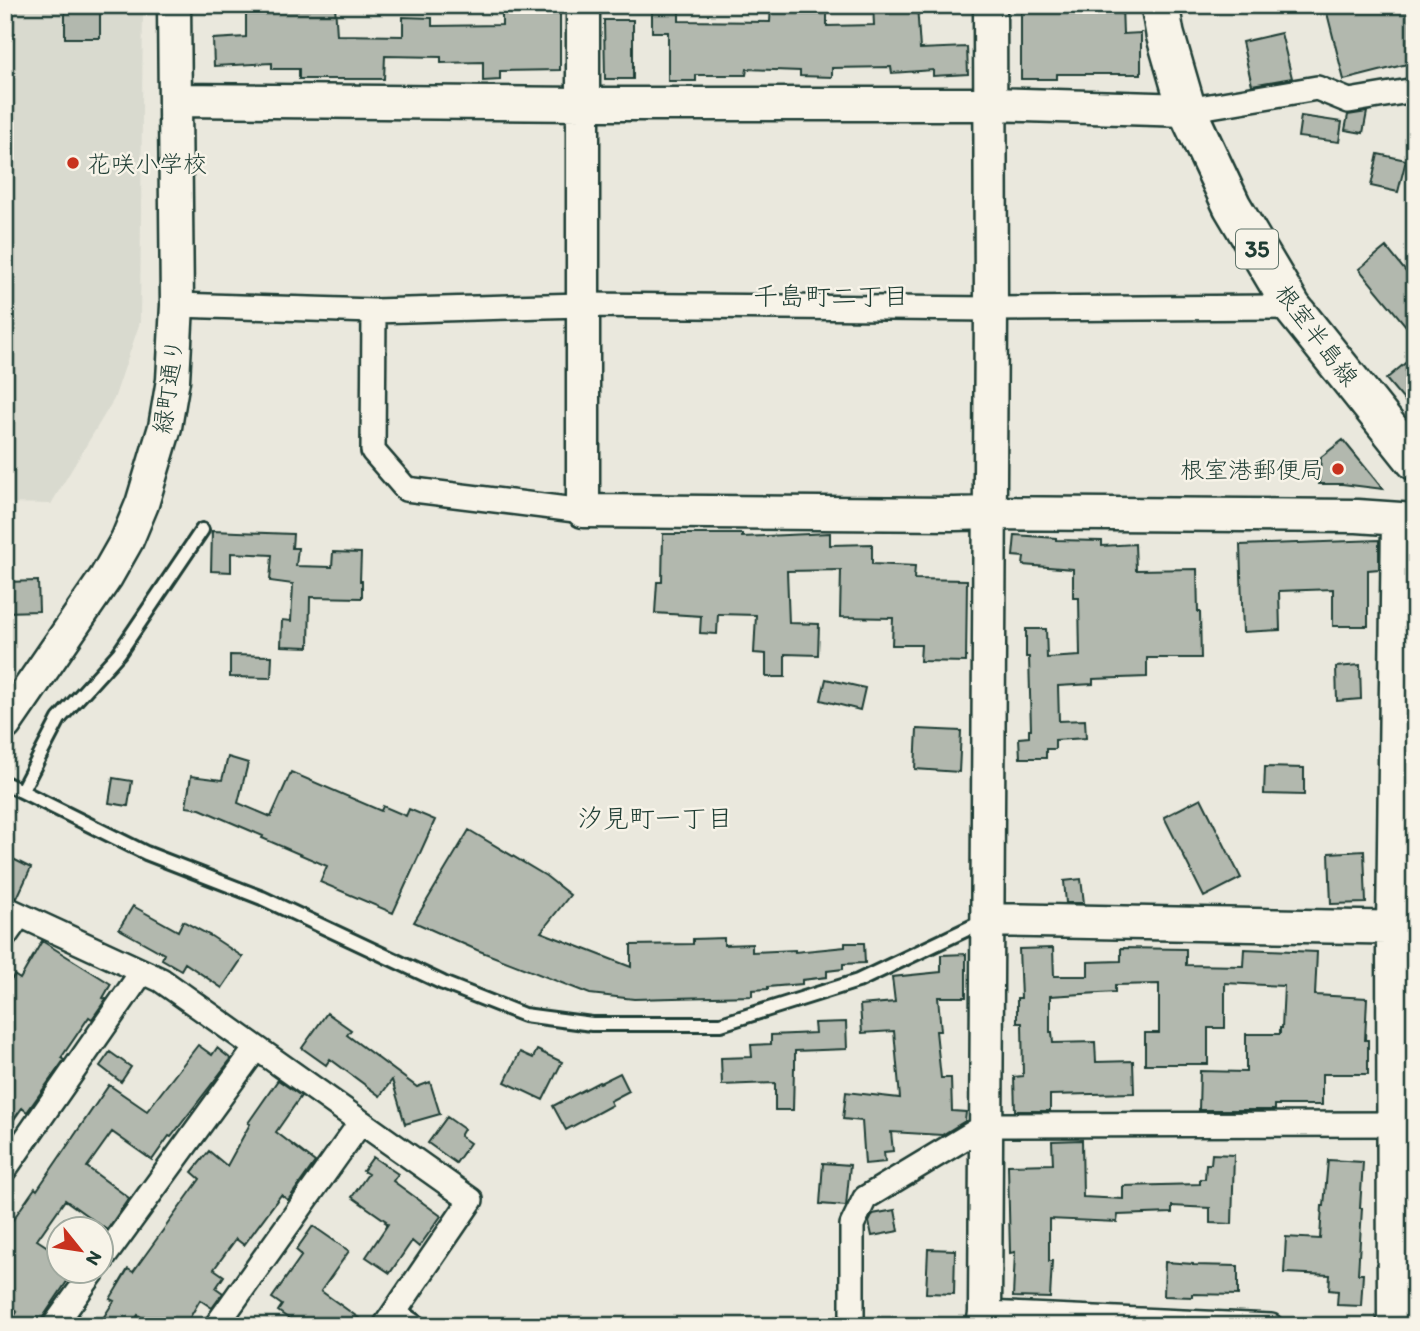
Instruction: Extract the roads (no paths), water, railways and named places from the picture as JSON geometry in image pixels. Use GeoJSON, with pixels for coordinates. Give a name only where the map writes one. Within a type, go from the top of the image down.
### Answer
{"type":"FeatureCollection","features":[{"type":"Feature","properties":{"kind":"main road","name":"根室半島線"},"geometry":{"type":"LineString","coordinates":[[1160,5],[1165,34],[1186,110],[1232,206],[1292,307],[1415,461]]}},
{"type":"Feature","properties":{"kind":"street","name":"緑町通り"},"geometry":{"type":"LineString","coordinates":[[5,724],[106,577],[127,540],[165,427],[173,380],[177,305],[174,5]]}},
{"type":"Feature","properties":{"kind":"street"},"geometry":{"type":"LineString","coordinates":[[583,5],[583,511]]}},
{"type":"Feature","properties":{"kind":"street"},"geometry":{"type":"LineString","coordinates":[[990,5],[991,309],[984,1319],[1271,1326]]}},
{"type":"Feature","properties":{"kind":"street"},"geometry":{"type":"LineString","coordinates":[[175,100],[990,104],[1186,110],[1317,88],[1349,101],[1415,90]]}},
{"type":"Feature","properties":{"kind":"street"},"geometry":{"type":"LineString","coordinates":[[177,305],[374,311],[582,305],[991,309],[1292,307]]}},
{"type":"Feature","properties":{"kind":"street"},"geometry":{"type":"LineString","coordinates":[[374,311],[373,451],[406,489],[583,511],[1357,516],[1407,520],[1404,1124],[1394,1326]]}},
{"type":"Feature","properties":{"kind":"street"},"geometry":{"type":"LineString","coordinates":[[5,936],[13,911],[160,980],[471,1200],[391,1317]]}},
{"type":"Feature","properties":{"kind":"street"},"geometry":{"type":"LineString","coordinates":[[988,920],[1404,928]]}},
{"type":"Feature","properties":{"kind":"street"},"geometry":{"type":"LineString","coordinates":[[5,1168],[142,972]]}},
{"type":"Feature","properties":{"kind":"street"},"geometry":{"type":"LineString","coordinates":[[116,1241],[256,1048]]}},
{"type":"Feature","properties":{"kind":"street"},"geometry":{"type":"LineString","coordinates":[[216,1326],[361,1122]]}},
{"type":"Feature","properties":{"kind":"street"},"geometry":{"type":"LineString","coordinates":[[852,1326],[852,1225],[865,1198],[986,1125],[1404,1124]]}},
{"type":"Feature","properties":{"kind":"street"},"geometry":{"type":"LineString","coordinates":[[54,1326],[83,1286]]}},
{"type":"Feature","properties":{"kind":"lane"},"geometry":{"type":"LineString","coordinates":[[23,790],[60,719],[119,653],[202,530]]}},
{"type":"Feature","properties":{"kind":"lane"},"geometry":{"type":"LineString","coordinates":[[5,783],[146,853],[262,898],[443,984],[524,1015],[592,1024],[721,1024],[858,981],[988,920]]}},
{"type":"Feature","properties":{"kind":"lane"},"geometry":{"type":"LineString","coordinates":[[391,1317],[422,1326]]}},
{"type":"Feature","properties":{"kind":"place","name":"花咲小学校"},"geometry":{"type":"Point","coordinates":[73,163]}},
{"type":"Feature","properties":{"kind":"place","name":"根室港郵便局"},"geometry":{"type":"Point","coordinates":[1338,469]}},
{"type":"Feature","properties":{"kind":"district","name":"千島町二丁目"},"geometry":{"type":"Point","coordinates":[831,296]}},
{"type":"Feature","properties":{"kind":"district","name":"汐見町一丁目"},"geometry":{"type":"Point","coordinates":[655,818]}}]}
